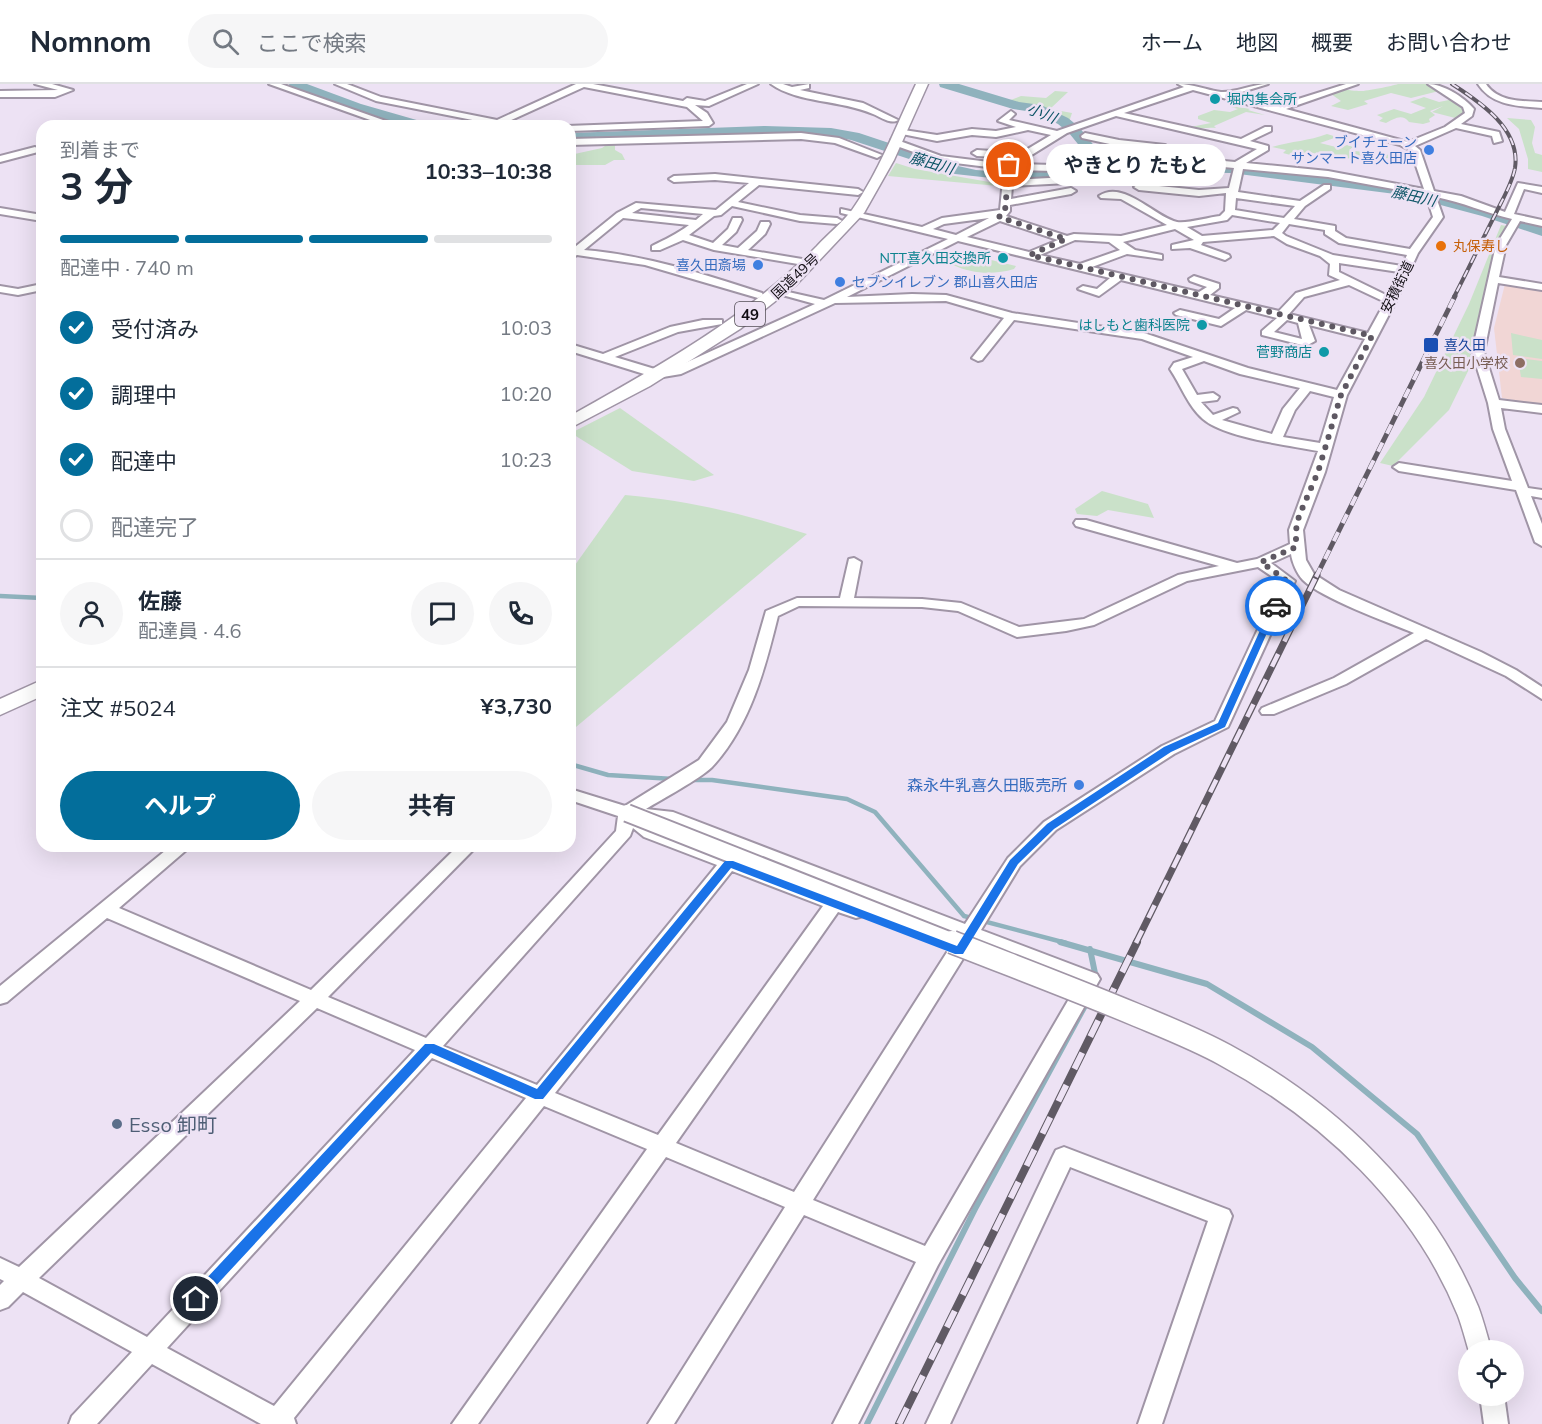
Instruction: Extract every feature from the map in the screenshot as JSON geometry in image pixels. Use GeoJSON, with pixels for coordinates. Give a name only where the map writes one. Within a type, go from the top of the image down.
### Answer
{"type":"FeatureCollection","features":[{"type":"Feature","properties":{"kind":"highway","name":"国道49号"},"geometry":{"type":"LineString","coordinates":[[846,215],[888,143],[912,84]]}},
{"type":"Feature","properties":{"kind":"highway","name":"国道49号"},"geometry":{"type":"LineString","coordinates":[[576,419],[650,372],[738,322],[779,291],[846,215],[922,84]]}},
{"type":"Feature","properties":{"kind":"highway","name":"国道49号"},"geometry":{"type":"LineString","coordinates":[[576,406],[650,372],[805,262]]}},
{"type":"Feature","properties":{"kind":"highway"},"geometry":{"type":"LineString","coordinates":[[0,694],[36,676]]}},
{"type":"Feature","properties":{"kind":"highway"},"geometry":{"type":"LineString","coordinates":[[0,708],[36,690]]}},
{"type":"Feature","properties":{"kind":"street"},"geometry":{"type":"LineString","coordinates":[[0,94],[55,94],[69,90],[39,84]]}},
{"type":"Feature","properties":{"kind":"street"},"geometry":{"type":"LineString","coordinates":[[273,84],[378,120]]}},
{"type":"Feature","properties":{"kind":"street"},"geometry":{"type":"LineString","coordinates":[[339,84],[379,99],[489,120]]}},
{"type":"Feature","properties":{"kind":"street"},"geometry":{"type":"LineString","coordinates":[[503,120],[582,84],[690,105],[704,115],[709,123],[576,128]]}},
{"type":"Feature","properties":{"kind":"street"},"geometry":{"type":"LineString","coordinates":[[652,98],[706,104],[754,84]]}},
{"type":"Feature","properties":{"kind":"street"},"geometry":{"type":"LineString","coordinates":[[775,84],[792,90],[813,84]]}},
{"type":"Feature","properties":{"kind":"street"},"geometry":{"type":"LineString","coordinates":[[1182,84],[1410,145],[1415,150],[1431,194]]}},
{"type":"Feature","properties":{"kind":"street"},"geometry":{"type":"LineString","coordinates":[[576,349],[650,372],[677,371],[829,302],[960,238],[1003,212],[1010,183],[1011,162],[1058,134],[1210,84]]}},
{"type":"Feature","properties":{"kind":"street"},"geometry":{"type":"LineString","coordinates":[[1222,95],[1264,84]]}},
{"type":"Feature","properties":{"kind":"street"},"geometry":{"type":"LineString","coordinates":[[1276,109],[1354,84]]}},
{"type":"Feature","properties":{"kind":"street"},"geometry":{"type":"LineString","coordinates":[[1410,145],[1456,125],[1469,114],[1470,109],[1432,84]]}},
{"type":"Feature","properties":{"kind":"street"},"geometry":{"type":"LineString","coordinates":[[1482,84],[1487,94],[1502,100],[1542,105]]}},
{"type":"Feature","properties":{"kind":"street"},"geometry":{"type":"LineString","coordinates":[[796,92],[860,105],[888,143],[962,163],[1054,168],[1191,161],[1239,164],[1296,171],[1458,198],[1493,212],[1542,215]]}},
{"type":"Feature","properties":{"kind":"street"},"geometry":{"type":"LineString","coordinates":[[1002,121],[1011,114]]}},
{"type":"Feature","properties":{"kind":"street"},"geometry":{"type":"LineString","coordinates":[[1116,114],[1243,141],[1265,149],[1251,154],[1239,164]]}},
{"type":"Feature","properties":{"kind":"street"},"geometry":{"type":"LineString","coordinates":[[989,118],[1058,134]]}},
{"type":"Feature","properties":{"kind":"street"},"geometry":{"type":"LineString","coordinates":[[1302,125],[1316,120]]}},
{"type":"Feature","properties":{"kind":"street"},"geometry":{"type":"LineString","coordinates":[[1139,131],[1151,122]]}},
{"type":"Feature","properties":{"kind":"street"},"geometry":{"type":"LineString","coordinates":[[1368,134],[1386,124]]}},
{"type":"Feature","properties":{"kind":"street"},"geometry":{"type":"LineString","coordinates":[[1456,125],[1496,134],[1497,141]]}},
{"type":"Feature","properties":{"kind":"street"},"geometry":{"type":"LineString","coordinates":[[576,142],[801,136],[888,143],[972,132],[996,134],[1028,127]]}},
{"type":"Feature","properties":{"kind":"street"},"geometry":{"type":"LineString","coordinates":[[1074,128],[1093,144],[1120,150],[1114,153],[1130,163]]}},
{"type":"Feature","properties":{"kind":"street"},"geometry":{"type":"LineString","coordinates":[[1243,141],[1268,129]]}},
{"type":"Feature","properties":{"kind":"street"},"geometry":{"type":"LineString","coordinates":[[1218,137],[1226,130]]}},
{"type":"Feature","properties":{"kind":"street"},"geometry":{"type":"LineString","coordinates":[[1085,136],[1165,148]]}},
{"type":"Feature","properties":{"kind":"street"},"geometry":{"type":"LineString","coordinates":[[0,159],[34,150]]}},
{"type":"Feature","properties":{"kind":"street"},"geometry":{"type":"LineString","coordinates":[[977,153],[1022,156]]}},
{"type":"Feature","properties":{"kind":"street"},"geometry":{"type":"LineString","coordinates":[[1296,171],[1314,161]]}},
{"type":"Feature","properties":{"kind":"street"},"geometry":{"type":"LineString","coordinates":[[1030,255],[1070,239],[1127,238],[1176,225],[1223,218],[1230,212],[1231,193],[1239,178],[1239,164]]}},
{"type":"Feature","properties":{"kind":"street"},"geometry":{"type":"LineString","coordinates":[[1010,183],[1144,176],[1138,187]]}},
{"type":"Feature","properties":{"kind":"street"},"geometry":{"type":"LineString","coordinates":[[1380,176],[1431,194]]}},
{"type":"Feature","properties":{"kind":"street"},"geometry":{"type":"LineString","coordinates":[[1517,176],[1542,183]]}},
{"type":"Feature","properties":{"kind":"street"},"geometry":{"type":"LineString","coordinates":[[674,179],[715,177],[858,192]]}},
{"type":"Feature","properties":{"kind":"street"},"geometry":{"type":"LineString","coordinates":[[576,249],[621,209],[636,206],[677,207],[718,213],[758,181]]}},
{"type":"Feature","properties":{"kind":"street"},"geometry":{"type":"LineString","coordinates":[[925,229],[942,221],[1003,212],[1071,191],[1061,181]]}},
{"type":"Feature","properties":{"kind":"street"},"geometry":{"type":"LineString","coordinates":[[1542,190],[1521,185],[1510,230],[1501,246],[1492,279],[1478,352],[1494,403],[1499,429],[1542,542]]}},
{"type":"Feature","properties":{"kind":"street"},"geometry":{"type":"LineString","coordinates":[[1123,196],[1122,193],[1138,187],[1200,193],[1224,190],[1298,204]]}},
{"type":"Feature","properties":{"kind":"street"},"geometry":{"type":"LineString","coordinates":[[1176,247],[1196,242],[1276,233],[1289,221],[1298,204],[1327,187]]}},
{"type":"Feature","properties":{"kind":"street"},"geometry":{"type":"LineString","coordinates":[[1281,191],[1298,204]]}},
{"type":"Feature","properties":{"kind":"street","name":"安積街道"},"geometry":{"type":"LineString","coordinates":[[1431,194],[1438,217],[1413,253],[1391,301],[1341,395],[1325,448],[1299,516],[1296,547],[1303,571],[1315,582],[1364,608],[1425,633],[1511,673],[1541,692]]}},
{"type":"Feature","properties":{"kind":"street"},"geometry":{"type":"LineString","coordinates":[[1104,196],[1123,196],[1176,225],[1196,242],[1225,257]]}},
{"type":"Feature","properties":{"kind":"street"},"geometry":{"type":"LineString","coordinates":[[731,204],[800,218],[846,215],[925,229],[1243,307],[1372,336]]}},
{"type":"Feature","properties":{"kind":"street"},"geometry":{"type":"LineString","coordinates":[[621,209],[698,223]]}},
{"type":"Feature","properties":{"kind":"street"},"geometry":{"type":"LineString","coordinates":[[0,211],[36,217]]}},
{"type":"Feature","properties":{"kind":"street"},"geometry":{"type":"LineString","coordinates":[[686,237],[684,234],[712,212]]}},
{"type":"Feature","properties":{"kind":"street"},"geometry":{"type":"LineString","coordinates":[[1003,212],[1037,228],[1070,239]]}},
{"type":"Feature","properties":{"kind":"street"},"geometry":{"type":"LineString","coordinates":[[1230,212],[1331,228],[1329,232],[1343,241],[1413,253]]}},
{"type":"Feature","properties":{"kind":"street"},"geometry":{"type":"LineString","coordinates":[[1513,213],[1542,223]]}},
{"type":"Feature","properties":{"kind":"street"},"geometry":{"type":"LineString","coordinates":[[714,247],[732,230],[737,220]]}},
{"type":"Feature","properties":{"kind":"street"},"geometry":{"type":"LineString","coordinates":[[1037,228],[1048,222]]}},
{"type":"Feature","properties":{"kind":"street"},"geometry":{"type":"LineString","coordinates":[[741,251],[761,232],[765,224]]}},
{"type":"Feature","properties":{"kind":"street"},"geometry":{"type":"LineString","coordinates":[[1070,239],[1082,224]]}},
{"type":"Feature","properties":{"kind":"street"},"geometry":{"type":"LineString","coordinates":[[1097,237],[1108,228]]}},
{"type":"Feature","properties":{"kind":"street"},"geometry":{"type":"LineString","coordinates":[[1276,233],[1288,242],[1330,258],[1405,270]]}},
{"type":"Feature","properties":{"kind":"street"},"geometry":{"type":"LineString","coordinates":[[656,249],[675,238],[686,237],[714,247],[805,262]]}},
{"type":"Feature","properties":{"kind":"street"},"geometry":{"type":"LineString","coordinates":[[1288,242],[1300,238]]}},
{"type":"Feature","properties":{"kind":"street"},"geometry":{"type":"LineString","coordinates":[[1112,239],[1137,255],[1158,257]]}},
{"type":"Feature","properties":{"kind":"street"},"geometry":{"type":"LineString","coordinates":[[1081,267],[1129,250]]}},
{"type":"Feature","properties":{"kind":"street"},"geometry":{"type":"LineString","coordinates":[[576,251],[605,254],[679,269],[758,295]]}},
{"type":"Feature","properties":{"kind":"street"},"geometry":{"type":"LineString","coordinates":[[1330,258],[1335,264],[1333,273],[1391,301]]}},
{"type":"Feature","properties":{"kind":"street"},"geometry":{"type":"LineString","coordinates":[[1083,289],[1099,293],[1119,276]]}},
{"type":"Feature","properties":{"kind":"street"},"geometry":{"type":"LineString","coordinates":[[1194,279],[1215,286],[1201,296]]}},
{"type":"Feature","properties":{"kind":"street"},"geometry":{"type":"LineString","coordinates":[[1492,279],[1542,287]]}},
{"type":"Feature","properties":{"kind":"street"},"geometry":{"type":"LineString","coordinates":[[1306,343],[1266,333],[1300,295],[1350,281]]}},
{"type":"Feature","properties":{"kind":"street"},"geometry":{"type":"LineString","coordinates":[[0,289],[18,292],[36,288]]}},
{"type":"Feature","properties":{"kind":"street"},"geometry":{"type":"LineString","coordinates":[[779,291],[829,302],[938,297],[1011,316],[1144,336],[1244,371],[1341,395]]}},
{"type":"Feature","properties":{"kind":"street"},"geometry":{"type":"LineString","coordinates":[[1180,313],[1221,323],[1243,307]]}},
{"type":"Feature","properties":{"kind":"street"},"geometry":{"type":"LineString","coordinates":[[978,358],[1011,316]]}},
{"type":"Feature","properties":{"kind":"street"},"geometry":{"type":"LineString","coordinates":[[1295,357],[1309,340],[1303,324],[1305,321]]}},
{"type":"Feature","properties":{"kind":"street"},"geometry":{"type":"LineString","coordinates":[[603,358],[676,329],[705,322],[718,322]]}},
{"type":"Feature","properties":{"kind":"street"},"geometry":{"type":"LineString","coordinates":[[738,322],[784,323]]}},
{"type":"Feature","properties":{"kind":"street"},"geometry":{"type":"LineString","coordinates":[[1205,357],[1178,365],[1176,369],[1203,413],[1212,420],[1276,439],[1325,448]]}},
{"type":"Feature","properties":{"kind":"street"},"geometry":{"type":"LineString","coordinates":[[1276,439],[1289,409],[1307,387]]}},
{"type":"Feature","properties":{"kind":"street"},"geometry":{"type":"LineString","coordinates":[[1194,399],[1213,397]]}},
{"type":"Feature","properties":{"kind":"street"},"geometry":{"type":"LineString","coordinates":[[1494,403],[1542,409]]}},
{"type":"Feature","properties":{"kind":"street"},"geometry":{"type":"LineString","coordinates":[[1212,420],[1233,412]]}},
{"type":"Feature","properties":{"kind":"street"},"geometry":{"type":"LineString","coordinates":[[1399,467],[1446,473],[1542,494]]}},
{"type":"Feature","properties":{"kind":"street"},"geometry":{"type":"LineString","coordinates":[[1082,523],[1238,567]]}},
{"type":"Feature","properties":{"kind":"street"},"geometry":{"type":"LineString","coordinates":[[81,1424],[430,1047],[624,832],[627,813],[705,764],[735,722],[756,670],[771,614],[797,602],[922,603],[961,607],[1010,630],[1022,632],[1089,622],[1183,578],[1261,562],[1296,547]]}},
{"type":"Feature","properties":{"kind":"street"},"geometry":{"type":"LineString","coordinates":[[846,603],[854,562]]}},
{"type":"Feature","properties":{"kind":"street"},"geometry":{"type":"LineString","coordinates":[[660,1424],[1014,862],[1050,826],[1167,750],[1222,724],[1287,581],[1261,562]]}},
{"type":"Feature","properties":{"kind":"street"},"geometry":{"type":"LineString","coordinates":[[1268,711],[1340,681],[1425,633]]}},
{"type":"Feature","properties":{"kind":"street"},"geometry":{"type":"LineString","coordinates":[[576,796],[627,813],[1132,1013],[1203,1043],[1260,1076],[1331,1127],[1387,1180],[1449,1272],[1467,1309],[1477,1340]]}},
{"type":"Feature","properties":{"kind":"street"},"geometry":{"type":"LineString","coordinates":[[627,813],[667,816],[1090,979],[930,1258],[845,1424]]}},
{"type":"Feature","properties":{"kind":"street"},"geometry":{"type":"LineString","coordinates":[[627,813],[650,833],[1081,995]]}},
{"type":"Feature","properties":{"kind":"street"},"geometry":{"type":"LineString","coordinates":[[0,997],[175,852]]}},
{"type":"Feature","properties":{"kind":"street"},"geometry":{"type":"LineString","coordinates":[[0,1300],[10,1273],[315,998],[462,852]]}},
{"type":"Feature","properties":{"kind":"street"},"geometry":{"type":"LineString","coordinates":[[10,1273],[279,1423],[539,1095],[729,864]]}},
{"type":"Feature","properties":{"kind":"street"},"geometry":{"type":"LineString","coordinates":[[464,1424],[834,904]]}},
{"type":"Feature","properties":{"kind":"street"},"geometry":{"type":"LineString","coordinates":[[104,909],[539,1095],[930,1258]]}},
{"type":"Feature","properties":{"kind":"street"},"geometry":{"type":"LineString","coordinates":[[938,1424],[1064,1156],[1221,1216],[1150,1424]]}},
{"type":"Feature","properties":{"kind":"street"},"geometry":{"type":"LineString","coordinates":[[1494,1406],[1496,1424]]}},
{"type":"Feature","properties":{"kind":"shaded area","name":"喜久田小学校"},"geometry":{"type":"Polygon","coordinates":[[[1505,284],[1542,290],[1542,405],[1502,398],[1494,328],[1505,284]]]}},
{"type":"Feature","properties":{"kind":"green space"},"geometry":{"type":"Polygon","coordinates":[[[1398,84],[1428,84],[1439,91],[1411,98],[1391,93],[1364,101],[1368,104],[1348,110],[1331,106],[1341,101],[1331,94],[1340,91],[1366,91],[1398,84]]]}},
{"type":"Feature","properties":{"kind":"green space"},"geometry":{"type":"Polygon","coordinates":[[[1055,91],[1068,92],[1050,109],[1072,113],[1069,122],[1037,108],[1008,101],[1021,96],[1046,98],[1055,91]]]}},
{"type":"Feature","properties":{"kind":"green space"},"geometry":{"type":"Polygon","coordinates":[[[1424,97],[1439,102],[1454,99],[1466,107],[1464,117],[1459,119],[1432,112],[1443,106],[1430,111],[1435,115],[1429,119],[1430,122],[1423,124],[1409,122],[1401,117],[1386,123],[1379,121],[1383,118],[1377,115],[1394,109],[1411,114],[1426,108],[1410,102],[1424,97]]]}},
{"type":"Feature","properties":{"kind":"green space"},"geometry":{"type":"Polygon","coordinates":[[[1231,107],[1265,115],[1246,112],[1214,126],[1216,128],[1185,128],[1211,123],[1198,119],[1198,116],[1214,110],[1230,112],[1238,109],[1231,107]]]}},
{"type":"Feature","properties":{"kind":"green space"},"geometry":{"type":"Polygon","coordinates":[[[1507,118],[1531,120],[1535,127],[1532,143],[1535,153],[1542,155],[1542,172],[1528,169],[1528,159],[1519,129],[1507,118]]]}},
{"type":"Feature","properties":{"kind":"green space"},"geometry":{"type":"Polygon","coordinates":[[[1327,134],[1337,137],[1320,143],[1340,148],[1347,145],[1353,147],[1349,150],[1396,156],[1376,161],[1362,155],[1342,160],[1309,152],[1298,157],[1283,153],[1286,150],[1272,147],[1327,134]]]}},
{"type":"Feature","properties":{"kind":"green space"},"geometry":{"type":"Polygon","coordinates":[[[611,142],[615,143],[615,150],[622,154],[625,160],[614,160],[605,165],[576,165],[576,154],[602,148],[611,142]]]}},
{"type":"Feature","properties":{"kind":"green space"},"geometry":{"type":"Polygon","coordinates":[[[896,163],[915,169],[995,183],[998,186],[888,176],[896,163]]]}},
{"type":"Feature","properties":{"kind":"green space"},"geometry":{"type":"Polygon","coordinates":[[[1501,225],[1512,227],[1479,313],[1472,363],[1449,410],[1393,466],[1380,463],[1424,397],[1469,304],[1501,225]]]}},
{"type":"Feature","properties":{"kind":"green space"},"geometry":{"type":"Polygon","coordinates":[[[983,258],[1016,266],[1006,271],[983,273],[953,265],[961,260],[973,262],[983,258]]]}},
{"type":"Feature","properties":{"kind":"green space"},"geometry":{"type":"Polygon","coordinates":[[[1511,333],[1542,340],[1542,359],[1513,355],[1511,333]]]}},
{"type":"Feature","properties":{"kind":"green space"},"geometry":{"type":"Polygon","coordinates":[[[1518,358],[1542,361],[1542,379],[1521,377],[1518,358]]]}},
{"type":"Feature","properties":{"kind":"green space"},"geometry":{"type":"Polygon","coordinates":[[[620,408],[714,475],[694,481],[632,471],[576,436],[576,430],[620,408]]]}},
{"type":"Feature","properties":{"kind":"green space"},"geometry":{"type":"Polygon","coordinates":[[[1102,491],[1148,504],[1154,518],[1108,510],[1097,516],[1077,514],[1075,509],[1102,491]]]}},
{"type":"Feature","properties":{"kind":"green space"},"geometry":{"type":"Polygon","coordinates":[[[625,495],[718,509],[807,534],[576,727],[576,564],[625,495]]]}},
{"type":"Feature","properties":{"kind":"waterway","name":"藤田川"},"geometry":{"type":"LineString","coordinates":[[295,84],[356,107],[401,120]]}},
{"type":"Feature","properties":{"kind":"waterway","name":"小川"},"geometry":{"type":"LineString","coordinates":[[945,84],[1018,106],[1036,108],[1063,121],[1074,130],[1091,151],[1123,170]]}},
{"type":"Feature","properties":{"kind":"waterway","name":"藤田川"},"geometry":{"type":"LineString","coordinates":[[576,137],[765,130],[831,132],[854,136],[955,170],[1019,177],[1156,168],[1231,169],[1404,191],[1487,213],[1542,231]]}},
{"type":"Feature","properties":{"kind":"waterway"},"geometry":{"type":"LineString","coordinates":[[0,596],[36,598]]}},
{"type":"Feature","properties":{"kind":"waterway"},"geometry":{"type":"LineString","coordinates":[[576,766],[608,775],[673,779]]}},
{"type":"Feature","properties":{"kind":"waterway"},"geometry":{"type":"LineString","coordinates":[[691,780],[712,780],[847,799],[875,812],[964,916],[1066,943]]}},
{"type":"Feature","properties":{"kind":"waterway"},"geometry":{"type":"LineString","coordinates":[[1060,942],[1090,951]]}},
{"type":"Feature","properties":{"kind":"waterway"},"geometry":{"type":"LineString","coordinates":[[1090,951],[1207,984],[1312,1047],[1417,1134],[1515,1278],[1542,1311]]}},
{"type":"Feature","properties":{"kind":"waterway"},"geometry":{"type":"LineString","coordinates":[[1090,951],[1096,978]]}},
{"type":"Feature","properties":{"kind":"waterway"},"geometry":{"type":"LineString","coordinates":[[867,1424],[976,1207],[1087,1002]]}},
{"type":"Feature","properties":{"kind":"railway"},"geometry":{"type":"LineString","coordinates":[[1452,84],[1496,118],[1512,141],[1515,154],[1514,174],[1509,186],[1454,297]]}},
{"type":"Feature","properties":{"kind":"railway"},"geometry":{"type":"LineString","coordinates":[[1316,577],[1455,296]]}},
{"type":"Feature","properties":{"kind":"railway"},"geometry":{"type":"LineString","coordinates":[[1136,943],[1317,575]]}},
{"type":"Feature","properties":{"kind":"railway"},"geometry":{"type":"LineString","coordinates":[[899,1424],[1137,942]]}},
{"type":"Feature","properties":{"kind":"way so far"},"geometry":{"type":"LineString","coordinates":[[1009,165],[1004,199],[1005,211],[999,217],[1066,239],[1030,255],[1372,336],[1341,395],[1318,472],[1299,516],[1296,547],[1261,562],[1287,581],[1275,606]]}},
{"type":"Feature","properties":{"kind":"place","name":"堀内集会所"},"geometry":{"type":"Point","coordinates":[1215,99]}},
{"type":"Feature","properties":{"kind":"place","name":"ブイチェーン サンマート喜久田店"},"geometry":{"type":"Point","coordinates":[1429,150]}},
{"type":"Feature","properties":{"kind":"place","name":"やきとり たもと"},"geometry":{"type":"Point","coordinates":[1009,165]}},
{"type":"Feature","properties":{"kind":"place","name":"丸保寿し"},"geometry":{"type":"Point","coordinates":[1441,246]}},
{"type":"Feature","properties":{"kind":"place","name":"NTT喜久田交換所"},"geometry":{"type":"Point","coordinates":[1003,258]}},
{"type":"Feature","properties":{"kind":"place","name":"喜久田斎場"},"geometry":{"type":"Point","coordinates":[758,265]}},
{"type":"Feature","properties":{"kind":"place","name":"セブンイレブン 郡山喜久田店"},"geometry":{"type":"Point","coordinates":[840,282]}},
{"type":"Feature","properties":{"kind":"place","name":"はしもと歯科医院"},"geometry":{"type":"Point","coordinates":[1202,325]}},
{"type":"Feature","properties":{"kind":"place","name":"喜久田"},"geometry":{"type":"Point","coordinates":[1431,345]}},
{"type":"Feature","properties":{"kind":"place","name":"菅野商店"},"geometry":{"type":"Point","coordinates":[1324,352]}},
{"type":"Feature","properties":{"kind":"place","name":"喜久田小学校"},"geometry":{"type":"Point","coordinates":[1520,363]}},
{"type":"Feature","properties":{"kind":"place","name":"森永牛乳喜久田販売所"},"geometry":{"type":"Point","coordinates":[1079,785]}},
{"type":"Feature","properties":{"kind":"place","name":"Esso 卸町"},"geometry":{"type":"Point","coordinates":[117,1124]}},
{"type":"Feature","properties":{"kind":"route"},"geometry":{"type":"LineString","coordinates":[[196,1299],[430,1047],[539,1095],[729,864],[959,951],[1014,862],[1050,826],[1167,750],[1222,724],[1275,606]]}}]}
